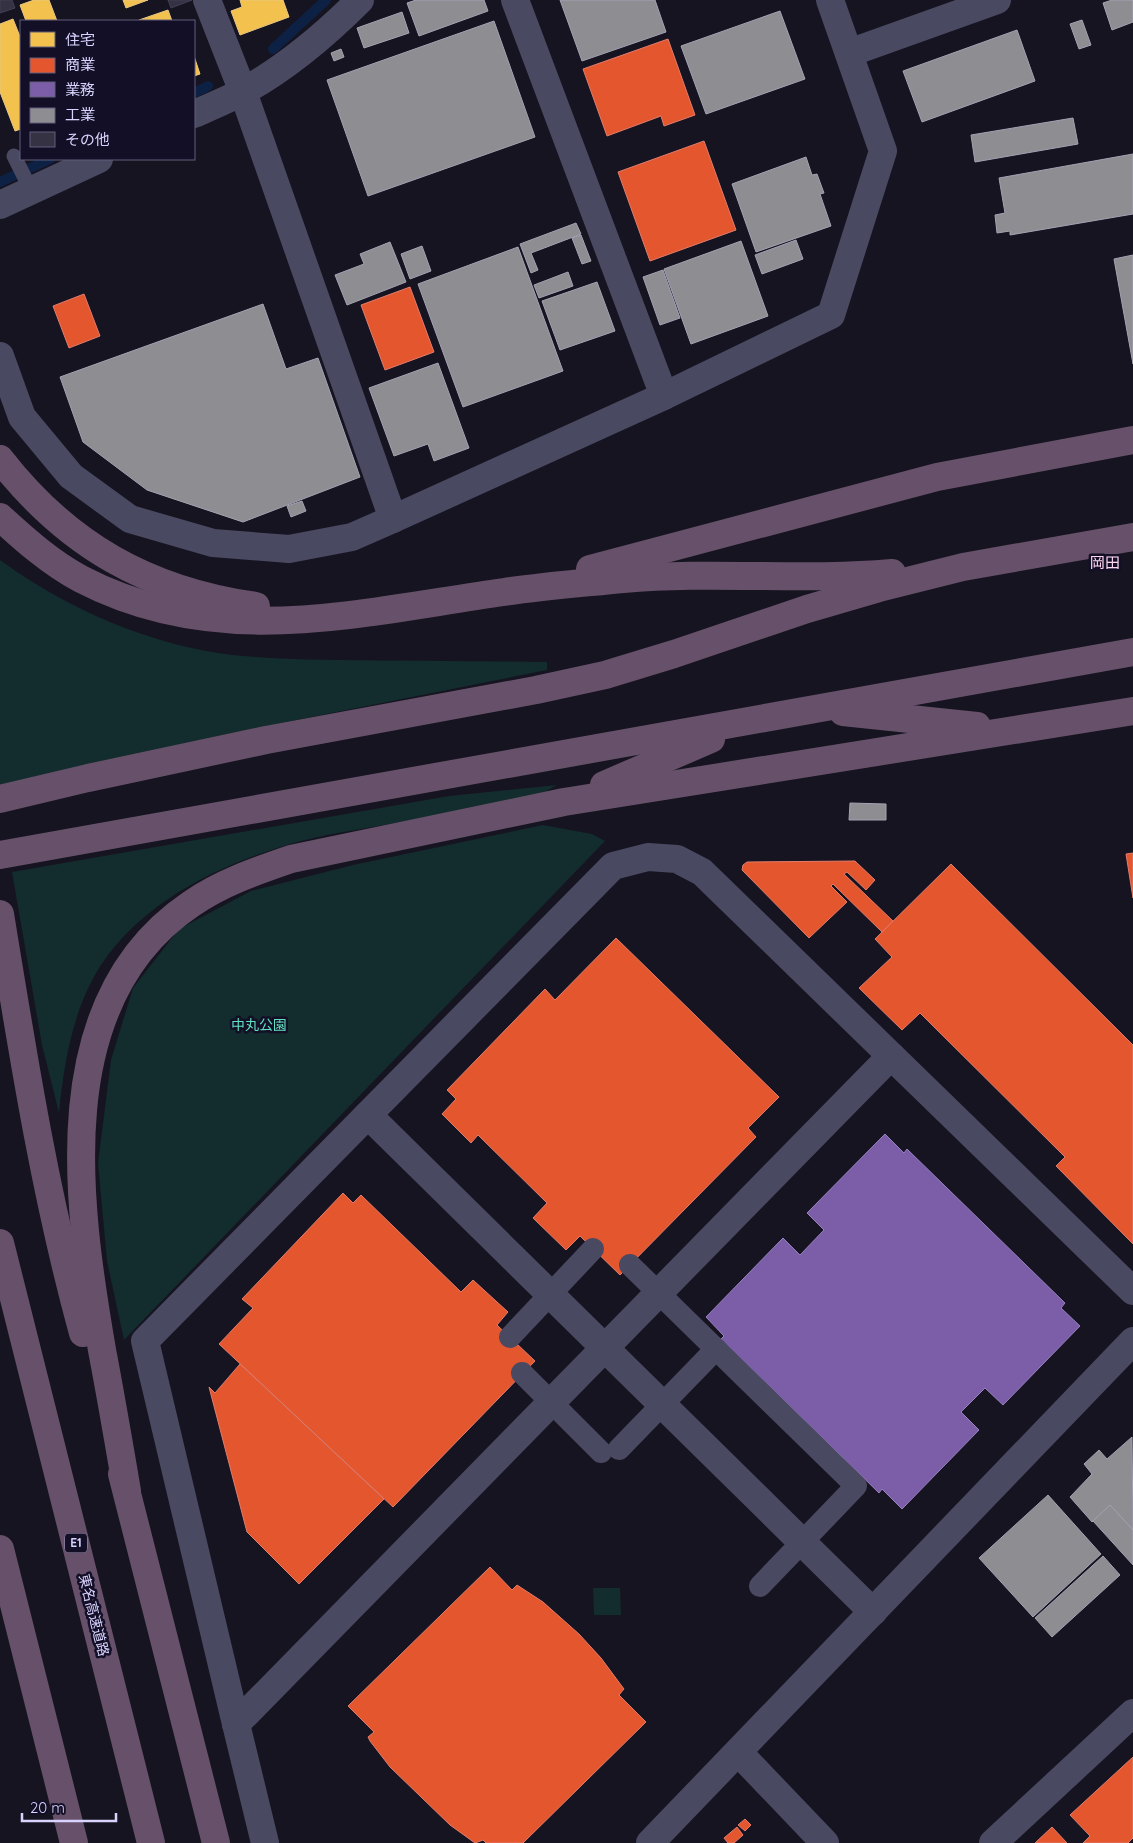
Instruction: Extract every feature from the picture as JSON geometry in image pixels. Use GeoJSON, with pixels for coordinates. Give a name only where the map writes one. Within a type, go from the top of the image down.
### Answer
{"type":"FeatureCollection","features":[{"type":"Feature","properties":{"kind":"highway"},"geometry":{"type":"LineString","coordinates":[[504,592],[937,477],[1133,440]]}},
{"type":"Feature","properties":{"kind":"highway"},"geometry":{"type":"LineString","coordinates":[[0,459],[19,484],[48,513],[78,538],[149,578],[190,592],[233,603],[280,609],[336,612],[399,609]]}},
{"type":"Feature","properties":{"kind":"highway"},"geometry":{"type":"LineString","coordinates":[[0,517],[46,557],[82,579],[159,608],[202,617],[246,621],[334,618],[504,592],[647,577],[804,577],[878,574],[963,567]]}},
{"type":"Feature","properties":{"kind":"highway"},"geometry":{"type":"LineString","coordinates":[[0,799],[256,742],[536,690],[605,675],[807,609],[963,567],[1133,536]]}},
{"type":"Feature","properties":{"kind":"highway"},"geometry":{"type":"LineString","coordinates":[[0,855],[1133,652]]}},
{"type":"Feature","properties":{"kind":"highway"},"geometry":{"type":"LineString","coordinates":[[812,709],[1013,730]]}},
{"type":"Feature","properties":{"kind":"highway"},"geometry":{"type":"LineString","coordinates":[[127,1491],[89,1274],[82,1221],[80,1175],[85,1093],[104,1015],[119,982],[140,951],[191,904],[221,887],[254,872],[291,859],[328,850],[564,802],[1133,710]]}},
{"type":"Feature","properties":{"kind":"highway"},"geometry":{"type":"LineString","coordinates":[[564,802],[756,720]]}},
{"type":"Feature","properties":{"kind":"highway"},"geometry":{"type":"LineString","coordinates":[[0,914],[32,1114],[49,1198],[75,1303],[127,1491],[216,1843]]}},
{"type":"Feature","properties":{"kind":"highway","name":"東名高速道路"},"geometry":{"type":"LineString","coordinates":[[0,1242],[151,1843]]}},
{"type":"Feature","properties":{"kind":"highway"},"geometry":{"type":"LineString","coordinates":[[0,1549],[74,1843]]}},
{"type":"Feature","properties":{"kind":"street"},"geometry":{"type":"LineString","coordinates":[[207,0],[242,92],[393,519]]}},
{"type":"Feature","properties":{"kind":"street"},"geometry":{"type":"LineString","coordinates":[[195,114],[242,92],[294,59],[338,22],[360,0]]}},
{"type":"Feature","properties":{"kind":"street"},"geometry":{"type":"LineString","coordinates":[[515,0],[664,396]]}},
{"type":"Feature","properties":{"kind":"street"},"geometry":{"type":"LineString","coordinates":[[0,356],[22,417],[71,476],[130,520],[213,543],[289,549],[352,537],[664,396],[831,315],[882,151],[830,0]]}},
{"type":"Feature","properties":{"kind":"street"},"geometry":{"type":"LineString","coordinates":[[849,53],[997,0]]}},
{"type":"Feature","properties":{"kind":"street"},"geometry":{"type":"LineString","coordinates":[[0,205],[28,185],[96,160]]}},
{"type":"Feature","properties":{"kind":"street"},"geometry":{"type":"LineString","coordinates":[[265,1843],[145,1341],[613,866],[648,857],[677,859],[702,872],[1133,1291]]}},
{"type":"Feature","properties":{"kind":"street"},"geometry":{"type":"LineString","coordinates":[[236,1724],[891,1056]]}},
{"type":"Feature","properties":{"kind":"street"},"geometry":{"type":"LineString","coordinates":[[368,1115],[873,1612]]}},
{"type":"Feature","properties":{"kind":"street"},"geometry":{"type":"LineString","coordinates":[[510,1336],[593,1249]]}},
{"type":"Feature","properties":{"kind":"street"},"geometry":{"type":"LineString","coordinates":[[630,1265],[856,1486],[760,1586]]}},
{"type":"Feature","properties":{"kind":"street"},"geometry":{"type":"LineString","coordinates":[[650,1843],[739,1753],[1133,1341]]}},
{"type":"Feature","properties":{"kind":"street"},"geometry":{"type":"LineString","coordinates":[[522,1373],[610,1450],[716,1349]]}},
{"type":"Feature","properties":{"kind":"street"},"geometry":{"type":"LineString","coordinates":[[993,1843],[1133,1713]]}},
{"type":"Feature","properties":{"kind":"street"},"geometry":{"type":"LineString","coordinates":[[739,1753],[825,1843]]}},
{"type":"Feature","properties":{"kind":"lane"},"geometry":{"type":"LineString","coordinates":[[16,160],[28,185]]}},
{"type":"Feature","properties":{"kind":"green space"},"geometry":{"type":"Polygon","coordinates":[[[0,560],[72,605],[98,617],[150,637],[206,651],[240,656],[291,659],[547,662],[547,670],[237,732],[0,785],[0,560]]]}},
{"type":"Feature","properties":{"kind":"green space"},"geometry":{"type":"Polygon","coordinates":[[[557,785],[543,793],[300,841],[234,864],[183,889],[138,923],[118,943],[91,982],[83,999],[71,1036],[59,1113],[42,1045],[12,872],[449,796],[557,785]]]}},
{"type":"Feature","properties":{"kind":"green space","name":"中丸公園"},"geometry":{"type":"Polygon","coordinates":[[[543,825],[592,834],[605,841],[124,1340],[107,1261],[98,1163],[111,1060],[133,988],[179,929],[251,891],[353,865],[543,825]]]}},
{"type":"Feature","properties":{"kind":"green space"},"geometry":{"type":"Polygon","coordinates":[[[593,1588],[620,1588],[621,1615],[594,1615],[593,1588]]]}},
{"type":"Feature","properties":{"kind":"building: 住宅"},"geometry":{"type":"Polygon","coordinates":[[[34,0],[49,0],[57,20],[26,20],[20,5],[34,0]]]}},
{"type":"Feature","properties":{"kind":"building: 住宅"},"geometry":{"type":"Polygon","coordinates":[[[123,0],[148,0],[126,8],[123,0]]]}},
{"type":"Feature","properties":{"kind":"building: 住宅"},"geometry":{"type":"Polygon","coordinates":[[[240,0],[283,0],[289,17],[240,35],[231,11],[242,7],[240,0]]]}},
{"type":"Feature","properties":{"kind":"building: 住宅"},"geometry":{"type":"Polygon","coordinates":[[[168,10],[172,20],[139,20],[168,10]]]}},
{"type":"Feature","properties":{"kind":"building: 住宅"},"geometry":{"type":"Polygon","coordinates":[[[13,19],[20,36],[20,129],[15,131],[0,92],[0,24],[13,19]]]}},
{"type":"Feature","properties":{"kind":"building: 住宅"},"geometry":{"type":"Polygon","coordinates":[[[195,59],[200,74],[195,76],[195,59]]]}},
{"type":"Feature","properties":{"kind":"building: 商業"},"geometry":{"type":"Polygon","coordinates":[[[668,39],[695,115],[664,126],[661,116],[607,136],[583,69],[668,39]]]}},
{"type":"Feature","properties":{"kind":"building: 商業"},"geometry":{"type":"Polygon","coordinates":[[[704,141],[736,230],[650,261],[618,172],[704,141]]]}},
{"type":"Feature","properties":{"kind":"building: 商業"},"geometry":{"type":"Polygon","coordinates":[[[410,287],[434,352],[385,370],[361,305],[410,287]]]}},
{"type":"Feature","properties":{"kind":"building: 商業"},"geometry":{"type":"Polygon","coordinates":[[[84,294],[100,336],[69,348],[53,306],[84,294]]]}},
{"type":"Feature","properties":{"kind":"building: 商業"},"geometry":{"type":"Polygon","coordinates":[[[1133,853],[1133,898],[1126,854],[1133,853]]]}},
{"type":"Feature","properties":{"kind":"building: 商業"},"geometry":{"type":"Polygon","coordinates":[[[855,861],[875,880],[866,890],[847,872],[844,874],[893,921],[882,932],[833,884],[831,886],[847,902],[809,938],[742,870],[743,865],[747,862],[855,861]]]}},
{"type":"Feature","properties":{"kind":"building: 商業"},"geometry":{"type":"Polygon","coordinates":[[[951,864],[1133,1045],[1133,1244],[1056,1166],[1065,1157],[920,1013],[902,1030],[859,988],[892,957],[875,939],[951,864]]]}},
{"type":"Feature","properties":{"kind":"building: 商業"},"geometry":{"type":"Polygon","coordinates":[[[616,938],[779,1097],[748,1128],[756,1137],[620,1275],[580,1236],[566,1250],[533,1218],[547,1203],[478,1135],[471,1143],[442,1114],[456,1099],[447,1090],[545,989],[555,1000],[616,938]]]}},
{"type":"Feature","properties":{"kind":"building: 商業"},"geometry":{"type":"Polygon","coordinates":[[[343,1193],[353,1203],[361,1195],[461,1292],[473,1280],[508,1312],[497,1325],[535,1361],[393,1507],[219,1344],[253,1308],[242,1299],[343,1193]]]}},
{"type":"Feature","properties":{"kind":"building: 商業"},"geometry":{"type":"Polygon","coordinates":[[[240,1364],[384,1499],[299,1584],[247,1532],[209,1387],[215,1393],[240,1364]]]}},
{"type":"Feature","properties":{"kind":"building: 商業"},"geometry":{"type":"Polygon","coordinates":[[[490,1567],[512,1590],[517,1585],[543,1602],[579,1634],[601,1658],[624,1689],[619,1695],[646,1722],[523,1843],[486,1843],[483,1840],[475,1843],[450,1825],[390,1767],[368,1737],[374,1732],[348,1706],[490,1567]]]}},
{"type":"Feature","properties":{"kind":"building: 商業"},"geometry":{"type":"Polygon","coordinates":[[[1133,1757],[1133,1838],[1128,1843],[1083,1843],[1090,1836],[1070,1815],[1133,1757]]]}},
{"type":"Feature","properties":{"kind":"building: 商業"},"geometry":{"type":"Polygon","coordinates":[[[745,1819],[751,1825],[745,1831],[738,1825],[745,1819]]]}},
{"type":"Feature","properties":{"kind":"building: 商業"},"geometry":{"type":"Polygon","coordinates":[[[737,1827],[743,1835],[734,1843],[728,1843],[724,1838],[737,1827]]]}},
{"type":"Feature","properties":{"kind":"building: 商業"},"geometry":{"type":"Polygon","coordinates":[[[1052,1827],[1067,1843],[1035,1843],[1052,1827]]]}},
{"type":"Feature","properties":{"kind":"building: 業務"},"geometry":{"type":"Polygon","coordinates":[[[885,1134],[904,1153],[907,1149],[1065,1303],[1061,1308],[1080,1326],[1003,1405],[985,1388],[961,1412],[979,1430],[902,1509],[882,1489],[879,1493],[721,1339],[724,1336],[706,1317],[783,1238],[800,1255],[824,1230],[807,1213],[885,1134]]]}},
{"type":"Feature","properties":{"kind":"building: 工業"},"geometry":{"type":"Polygon","coordinates":[[[416,0],[484,0],[488,11],[419,36],[407,3],[416,0]]]}},
{"type":"Feature","properties":{"kind":"building: 工業"},"geometry":{"type":"Polygon","coordinates":[[[560,0],[655,0],[666,32],[582,61],[560,0]]]}},
{"type":"Feature","properties":{"kind":"building: 工業"},"geometry":{"type":"Polygon","coordinates":[[[1112,0],[1133,0],[1133,22],[1112,30],[1103,3],[1112,0]]]}},
{"type":"Feature","properties":{"kind":"building: 工業"},"geometry":{"type":"Polygon","coordinates":[[[780,11],[805,79],[706,114],[681,46],[780,11]]]}},
{"type":"Feature","properties":{"kind":"building: 工業"},"geometry":{"type":"Polygon","coordinates":[[[402,12],[409,33],[364,48],[357,28],[402,12]]]}},
{"type":"Feature","properties":{"kind":"building: 工業"},"geometry":{"type":"Polygon","coordinates":[[[1082,20],[1091,45],[1079,49],[1070,24],[1082,20]]]}},
{"type":"Feature","properties":{"kind":"building: 工業"},"geometry":{"type":"Polygon","coordinates":[[[494,21],[535,137],[368,196],[327,80],[494,21]]]}},
{"type":"Feature","properties":{"kind":"building: 工業"},"geometry":{"type":"Polygon","coordinates":[[[1017,30],[1035,81],[922,122],[903,71],[1017,30]]]}},
{"type":"Feature","properties":{"kind":"building: 工業"},"geometry":{"type":"Polygon","coordinates":[[[341,49],[344,57],[334,61],[331,53],[341,49]]]}},
{"type":"Feature","properties":{"kind":"building: 工業"},"geometry":{"type":"Polygon","coordinates":[[[1073,118],[1078,144],[975,162],[971,135],[1073,118]]]}},
{"type":"Feature","properties":{"kind":"building: 工業"},"geometry":{"type":"Polygon","coordinates":[[[1133,154],[1133,214],[1010,235],[1010,231],[997,233],[995,215],[1005,213],[999,178],[1133,154]]]}},
{"type":"Feature","properties":{"kind":"building: 工業"},"geometry":{"type":"Polygon","coordinates":[[[806,157],[812,175],[817,174],[824,193],[820,194],[831,226],[756,252],[732,184],[806,157]]]}},
{"type":"Feature","properties":{"kind":"building: 工業"},"geometry":{"type":"Polygon","coordinates":[[[576,223],[581,234],[531,253],[538,270],[531,273],[520,244],[576,223]]]}},
{"type":"Feature","properties":{"kind":"building: 工業"},"geometry":{"type":"Polygon","coordinates":[[[581,235],[591,261],[582,264],[572,238],[581,235]]]}},
{"type":"Feature","properties":{"kind":"building: 工業"},"geometry":{"type":"Polygon","coordinates":[[[796,240],[803,259],[762,274],[755,255],[796,240]]]}},
{"type":"Feature","properties":{"kind":"building: 工業"},"geometry":{"type":"Polygon","coordinates":[[[741,241],[768,316],[691,344],[664,269],[741,241]]]}},
{"type":"Feature","properties":{"kind":"building: 工業"},"geometry":{"type":"Polygon","coordinates":[[[390,242],[406,282],[347,305],[335,275],[364,264],[360,254],[390,242]]]}},
{"type":"Feature","properties":{"kind":"building: 工業"},"geometry":{"type":"Polygon","coordinates":[[[422,246],[431,271],[410,279],[401,254],[422,246]]]}},
{"type":"Feature","properties":{"kind":"building: 工業"},"geometry":{"type":"Polygon","coordinates":[[[518,247],[563,371],[463,407],[418,284],[518,247]]]}},
{"type":"Feature","properties":{"kind":"building: 工業"},"geometry":{"type":"Polygon","coordinates":[[[1133,255],[1133,364],[1114,259],[1133,255]]]}},
{"type":"Feature","properties":{"kind":"building: 工業"},"geometry":{"type":"Polygon","coordinates":[[[663,270],[680,318],[660,325],[643,277],[663,270]]]}},
{"type":"Feature","properties":{"kind":"building: 工業"},"geometry":{"type":"Polygon","coordinates":[[[568,272],[573,286],[539,298],[534,285],[568,272]]]}},
{"type":"Feature","properties":{"kind":"building: 工業"},"geometry":{"type":"Polygon","coordinates":[[[597,282],[615,331],[560,350],[542,301],[597,282]]]}},
{"type":"Feature","properties":{"kind":"building: 工業"},"geometry":{"type":"Polygon","coordinates":[[[263,304],[286,369],[318,358],[360,477],[243,522],[147,490],[83,442],[60,377],[263,304]]]}},
{"type":"Feature","properties":{"kind":"building: 工業"},"geometry":{"type":"Polygon","coordinates":[[[438,363],[469,448],[434,461],[428,444],[394,456],[369,388],[438,363]]]}},
{"type":"Feature","properties":{"kind":"building: 工業"},"geometry":{"type":"Polygon","coordinates":[[[302,501],[306,511],[291,517],[287,506],[302,501]]]}},
{"type":"Feature","properties":{"kind":"building: 工業"},"geometry":{"type":"Polygon","coordinates":[[[850,803],[886,804],[886,820],[849,820],[850,803]]]}},
{"type":"Feature","properties":{"kind":"building: 工業"},"geometry":{"type":"Polygon","coordinates":[[[1132,1437],[1133,1530],[1110,1505],[1092,1522],[1070,1497],[1092,1474],[1084,1464],[1099,1450],[1107,1459],[1132,1437]]]}},
{"type":"Feature","properties":{"kind":"building: 工業"},"geometry":{"type":"Polygon","coordinates":[[[1048,1495],[1101,1554],[1033,1617],[979,1558],[1048,1495]]]}},
{"type":"Feature","properties":{"kind":"building: 工業"},"geometry":{"type":"Polygon","coordinates":[[[1110,1505],[1133,1530],[1133,1565],[1093,1521],[1110,1505]]]}},
{"type":"Feature","properties":{"kind":"building: 工業"},"geometry":{"type":"Polygon","coordinates":[[[1103,1556],[1120,1575],[1052,1637],[1035,1618],[1103,1556]]]}},
{"type":"Feature","properties":{"kind":"building: その他"},"geometry":{"type":"Polygon","coordinates":[[[0,0],[12,0],[15,8],[0,13],[0,0]]]}},
{"type":"Feature","properties":{"kind":"building: その他"},"geometry":{"type":"Polygon","coordinates":[[[168,0],[192,0],[171,8],[168,0]]]}},
{"type":"Feature","properties":{"kind":"waterway"},"geometry":{"type":"LineString","coordinates":[[273,49],[326,0]]}},
{"type":"Feature","properties":{"kind":"waterway"},"geometry":{"type":"LineString","coordinates":[[195,92],[208,86]]}},
{"type":"Feature","properties":{"kind":"waterway"},"geometry":{"type":"LineString","coordinates":[[0,182],[48,160]]}},
{"type":"Feature","properties":{"kind":"district","name":"岡田"},"geometry":{"type":"Point","coordinates":[1105,563]}}]}
